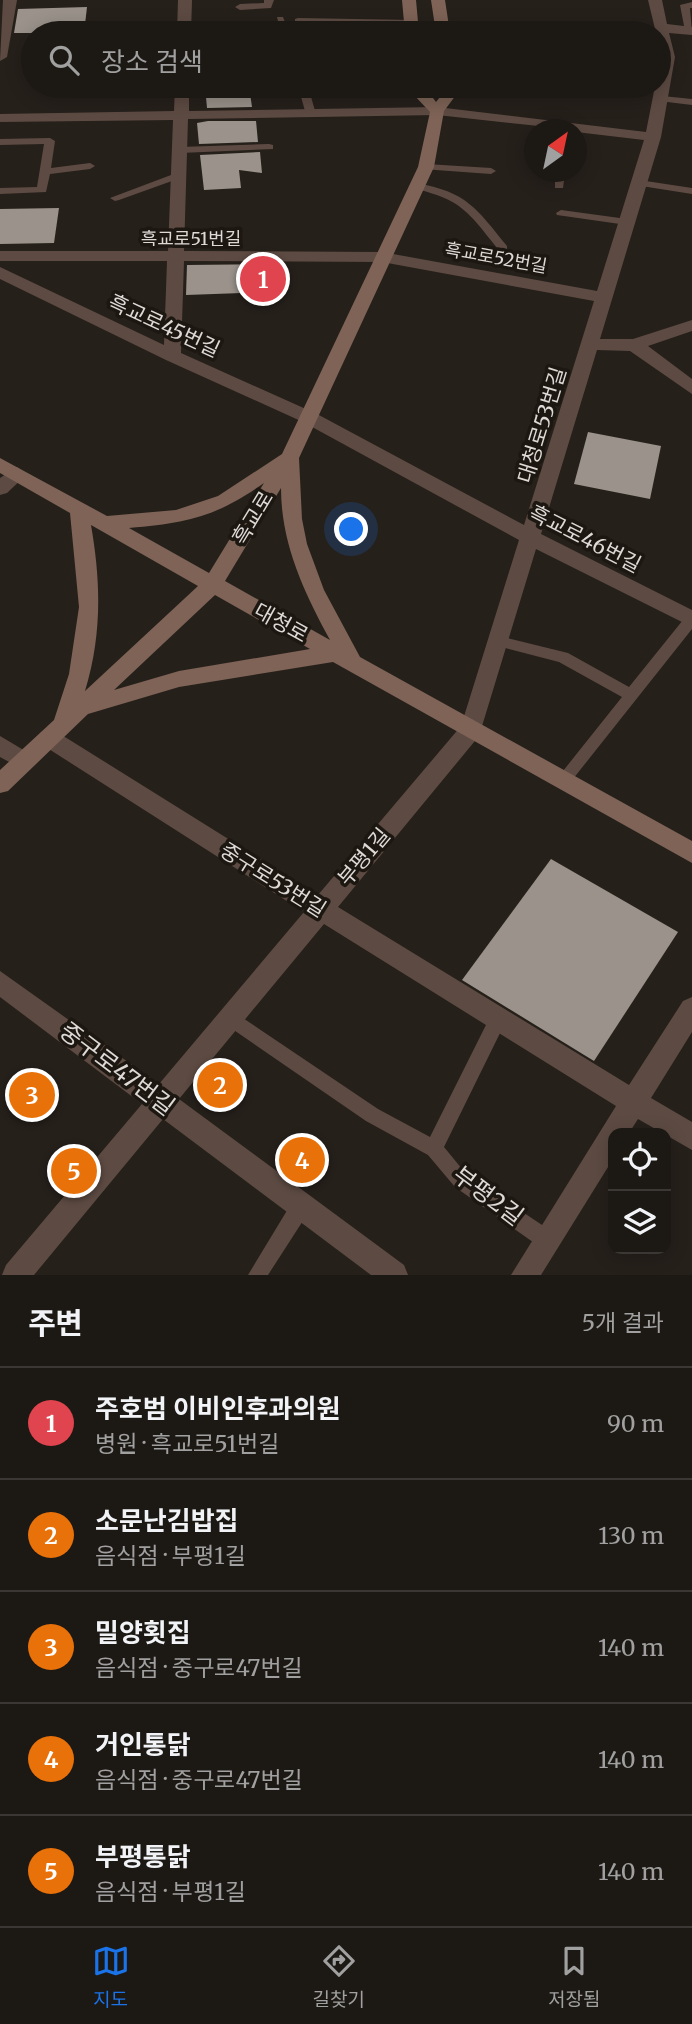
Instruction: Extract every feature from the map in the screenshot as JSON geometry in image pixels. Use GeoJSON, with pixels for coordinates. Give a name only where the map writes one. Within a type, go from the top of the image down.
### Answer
{"type":"FeatureCollection","features":[{"type":"Feature","properties":{"kind":"main road"},"geometry":{"type":"LineString","coordinates":[[409,0],[411,21]]}},
{"type":"Feature","properties":{"kind":"main road"},"geometry":{"type":"LineString","coordinates":[[438,0],[441,21]]}},
{"type":"Feature","properties":{"kind":"main road"},"geometry":{"type":"LineString","coordinates":[[424,98],[437,111],[446,98]]}},
{"type":"Feature","properties":{"kind":"main road","name":"흑교로"},"geometry":{"type":"LineString","coordinates":[[0,784],[212,585],[291,455],[310,418],[382,257],[426,167],[437,123],[437,111]]}},
{"type":"Feature","properties":{"kind":"main road"},"geometry":{"type":"LineString","coordinates":[[105,523],[177,517],[225,501],[291,455]]}},
{"type":"Feature","properties":{"kind":"main road"},"geometry":{"type":"LineString","coordinates":[[83,708],[180,679],[344,659],[306,576],[293,533],[289,495],[291,455]]}},
{"type":"Feature","properties":{"kind":"main road","name":"대청로"},"geometry":{"type":"LineString","coordinates":[[8,469],[692,853]]}},
{"type":"Feature","properties":{"kind":"main road"},"geometry":{"type":"LineString","coordinates":[[56,732],[78,678],[89,622],[89,569],[79,509]]}},
{"type":"Feature","properties":{"kind":"street"},"geometry":{"type":"LineString","coordinates":[[0,57],[2,32],[10,0]]}},
{"type":"Feature","properties":{"kind":"street"},"geometry":{"type":"LineString","coordinates":[[184,21],[185,0]]}},
{"type":"Feature","properties":{"kind":"street","name":"대청로53번길"},"geometry":{"type":"LineString","coordinates":[[655,0],[660,21]]}},
{"type":"Feature","properties":{"kind":"street"},"geometry":{"type":"LineString","coordinates":[[671,29],[691,31]]}},
{"type":"Feature","properties":{"kind":"street"},"geometry":{"type":"LineString","coordinates":[[172,356],[182,98]]}},
{"type":"Feature","properties":{"kind":"street","name":"대청로53번길"},"geometry":{"type":"LineString","coordinates":[[471,730],[591,344],[662,99]]}},
{"type":"Feature","properties":{"kind":"street"},"geometry":{"type":"LineString","coordinates":[[0,118],[437,111],[524,123]]}},
{"type":"Feature","properties":{"kind":"street"},"geometry":{"type":"LineString","coordinates":[[587,130],[653,137]]}},
{"type":"Feature","properties":{"kind":"street","name":"흑교로51번길"},"geometry":{"type":"LineString","coordinates":[[0,256],[382,257]]}},
{"type":"Feature","properties":{"kind":"street","name":"흑교로52번길"},"geometry":{"type":"LineString","coordinates":[[382,257],[604,297]]}},
{"type":"Feature","properties":{"kind":"street","name":"흑교로45번길"},"geometry":{"type":"LineString","coordinates":[[0,272],[172,356],[310,418]]}},
{"type":"Feature","properties":{"kind":"street"},"geometry":{"type":"LineString","coordinates":[[591,344],[634,345],[692,325]]}},
{"type":"Feature","properties":{"kind":"street"},"geometry":{"type":"LineString","coordinates":[[634,345],[692,388]]}},
{"type":"Feature","properties":{"kind":"street","name":"흑교로46번길"},"geometry":{"type":"LineString","coordinates":[[310,418],[531,538],[692,619]]}},
{"type":"Feature","properties":{"kind":"street"},"geometry":{"type":"LineString","coordinates":[[0,488],[8,469]]}},
{"type":"Feature","properties":{"kind":"street","name":"부평1길"},"geometry":{"type":"LineString","coordinates":[[16,1275],[471,730]]}},
{"type":"Feature","properties":{"kind":"street","name":"중구로53번길"},"geometry":{"type":"LineString","coordinates":[[56,732],[320,909],[497,1021],[692,1137]]}},
{"type":"Feature","properties":{"kind":"street"},"geometry":{"type":"LineString","coordinates":[[0,745],[24,761]]}},
{"type":"Feature","properties":{"kind":"street","name":"중구로47번길"},"geometry":{"type":"LineString","coordinates":[[0,982],[394,1275]]}},
{"type":"Feature","properties":{"kind":"street","name":"부평2길"},"geometry":{"type":"LineString","coordinates":[[525,1275],[692,1009]]}},
{"type":"Feature","properties":{"kind":"lane"},"geometry":{"type":"LineString","coordinates":[[240,7],[268,6],[269,0]]}},
{"type":"Feature","properties":{"kind":"lane"},"geometry":{"type":"LineString","coordinates":[[691,31],[685,5],[692,5]]}},
{"type":"Feature","properties":{"kind":"lane"},"geometry":{"type":"LineString","coordinates":[[306,98],[310,111]]}},
{"type":"Feature","properties":{"kind":"lane"},"geometry":{"type":"LineString","coordinates":[[662,99],[692,102]]}},
{"type":"Feature","properties":{"kind":"lane"},"geometry":{"type":"LineString","coordinates":[[0,142],[50,141],[42,190],[0,191]]}},
{"type":"Feature","properties":{"kind":"lane"},"geometry":{"type":"LineString","coordinates":[[180,150],[268,147]]}},
{"type":"Feature","properties":{"kind":"lane"},"geometry":{"type":"LineString","coordinates":[[45,172],[90,166]]}},
{"type":"Feature","properties":{"kind":"lane"},"geometry":{"type":"LineString","coordinates":[[426,167],[491,172]]}},
{"type":"Feature","properties":{"kind":"lane"},"geometry":{"type":"LineString","coordinates":[[115,198],[179,175]]}},
{"type":"Feature","properties":{"kind":"lane"},"geometry":{"type":"LineString","coordinates":[[559,182],[559,186]]}},
{"type":"Feature","properties":{"kind":"lane"},"geometry":{"type":"LineString","coordinates":[[639,183],[692,191]]}},
{"type":"Feature","properties":{"kind":"lane"},"geometry":{"type":"LineString","coordinates":[[416,186],[446,190],[463,200],[503,248]]}},
{"type":"Feature","properties":{"kind":"lane"},"geometry":{"type":"LineString","coordinates":[[561,213],[627,222]]}},
{"type":"Feature","properties":{"kind":"lane"},"geometry":{"type":"LineString","coordinates":[[564,780],[692,619]]}},
{"type":"Feature","properties":{"kind":"lane"},"geometry":{"type":"LineString","coordinates":[[499,641],[563,657],[631,695]]}},
{"type":"Feature","properties":{"kind":"lane"},"geometry":{"type":"LineString","coordinates":[[231,1017],[372,1115],[433,1149],[497,1021]]}},
{"type":"Feature","properties":{"kind":"lane","name":"부평2길"},"geometry":{"type":"LineString","coordinates":[[433,1149],[461,1181],[547,1240]]}},
{"type":"Feature","properties":{"kind":"lane"},"geometry":{"type":"LineString","coordinates":[[257,1275],[301,1206]]}},
{"type":"Feature","properties":{"kind":"building"},"geometry":{"type":"Polygon","coordinates":[[[87,7],[85,21],[21,21],[21,33],[14,33],[18,9],[87,7]]]}},
{"type":"Feature","properties":{"kind":"building"},"geometry":{"type":"Polygon","coordinates":[[[206,98],[251,98],[252,107],[207,108],[206,98]]]}},
{"type":"Feature","properties":{"kind":"building"},"geometry":{"type":"Polygon","coordinates":[[[256,121],[258,142],[199,144],[197,123],[256,121]]]}},
{"type":"Feature","properties":{"kind":"building"},"geometry":{"type":"Polygon","coordinates":[[[260,152],[262,173],[239,170],[241,188],[204,190],[200,155],[260,152]]]}},
{"type":"Feature","properties":{"kind":"building"},"geometry":{"type":"Polygon","coordinates":[[[59,208],[54,243],[0,244],[0,209],[59,208]]]}},
{"type":"Feature","properties":{"kind":"building"},"geometry":{"type":"Polygon","coordinates":[[[270,264],[271,292],[186,295],[187,265],[270,264]]]}},
{"type":"Feature","properties":{"kind":"building"},"geometry":{"type":"Polygon","coordinates":[[[588,432],[661,446],[650,499],[574,484],[588,432]]]}},
{"type":"Feature","properties":{"kind":"building"},"geometry":{"type":"Polygon","coordinates":[[[551,859],[678,932],[594,1061],[462,980],[551,859]]]}},
{"type":"Feature","properties":{"kind":"place","name":"주호범 이비인후과의원"},"geometry":{"type":"Point","coordinates":[263,279]}},
{"type":"Feature","properties":{"kind":"place","name":"소문난김밥집"},"geometry":{"type":"Point","coordinates":[220,1085]}},
{"type":"Feature","properties":{"kind":"place","name":"밀양횟집"},"geometry":{"type":"Point","coordinates":[32,1095]}},
{"type":"Feature","properties":{"kind":"place","name":"거인통닭"},"geometry":{"type":"Point","coordinates":[302,1160]}},
{"type":"Feature","properties":{"kind":"place","name":"부평통닭"},"geometry":{"type":"Point","coordinates":[74,1171]}}]}
